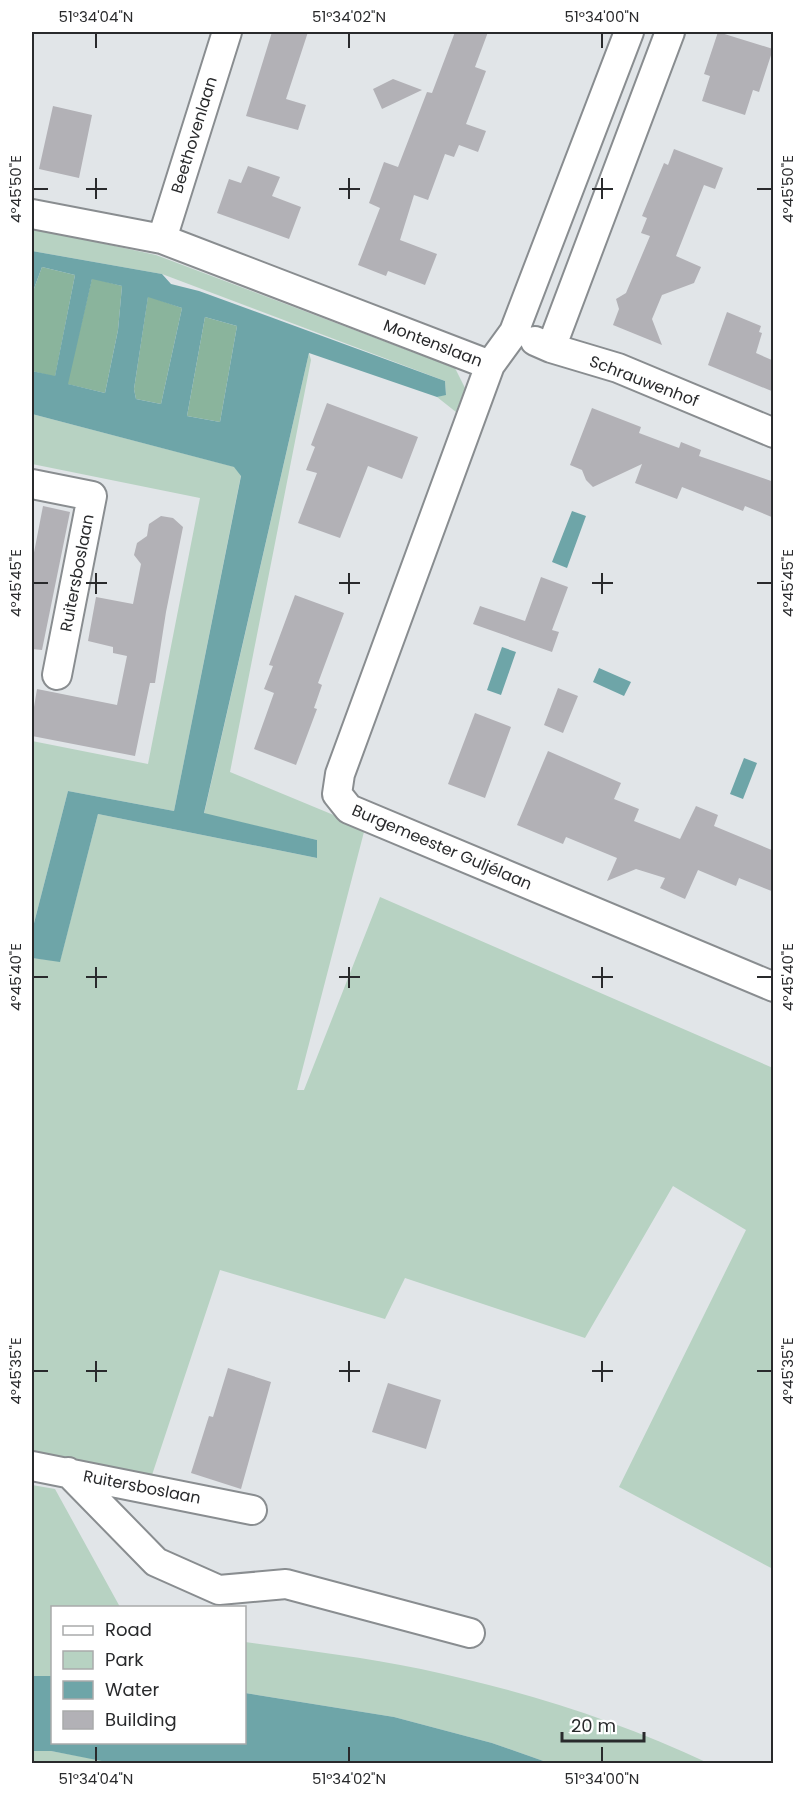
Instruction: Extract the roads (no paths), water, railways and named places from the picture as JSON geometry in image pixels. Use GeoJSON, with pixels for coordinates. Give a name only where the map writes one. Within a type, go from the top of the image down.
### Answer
{"type":"FeatureCollection","features":[{"type":"Feature","properties":{"kind":"street","name":"Beethovenlaan"},"geometry":{"type":"LineString","coordinates":[[162,239],[227,32]]}},
{"type":"Feature","properties":{"kind":"street","name":"Montenslaan"},"geometry":{"type":"LineString","coordinates":[[32,214],[162,239],[490,365],[514,332],[629,32]]}},
{"type":"Feature","properties":{"kind":"street"},"geometry":{"type":"LineString","coordinates":[[551,348],[670,32]]}},
{"type":"Feature","properties":{"kind":"street","name":"Schrauwenhof"},"geometry":{"type":"LineString","coordinates":[[514,332],[551,348],[618,369],[774,433]]}},
{"type":"Feature","properties":{"kind":"street","name":"Burgemeester Guljélaan"},"geometry":{"type":"LineString","coordinates":[[490,365],[340,774],[337,794],[349,809],[774,987]]}},
{"type":"Feature","properties":{"kind":"street","name":"Ruitersboslaan"},"geometry":{"type":"LineString","coordinates":[[32,484],[92,496],[57,675]]}},
{"type":"Feature","properties":{"kind":"street","name":"Ruitersboslaan"},"geometry":{"type":"LineString","coordinates":[[32,1466],[252,1510]]}},
{"type":"Feature","properties":{"kind":"street"},"geometry":{"type":"LineString","coordinates":[[68,1472],[156,1562],[219,1590],[286,1584],[470,1633]]}},
{"type":"Feature","properties":{"kind":"water"},"geometry":{"type":"Polygon","coordinates":[[[32,251],[162,274],[171,284],[199,291],[445,381],[446,395],[437,397],[309,353],[204,813],[317,840],[317,858],[98,814],[60,962],[32,958],[32,931],[68,791],[174,811],[241,476],[234,467],[32,414],[32,371],[55,376],[75,275],[42,267],[32,294],[32,251]],[[92,279],[68,384],[105,393],[118,330],[122,286],[92,279]],[[148,297],[134,389],[136,399],[161,404],[182,308],[148,297]],[[205,317],[187,416],[220,422],[237,326],[205,317]]]}},
{"type":"Feature","properties":{"kind":"water"},"geometry":{"type":"Polygon","coordinates":[[[572,511],[586,516],[567,568],[552,562],[572,511]]]}},
{"type":"Feature","properties":{"kind":"water"},"geometry":{"type":"Polygon","coordinates":[[[502,647],[516,652],[501,695],[487,690],[502,647]]]}},
{"type":"Feature","properties":{"kind":"water"},"geometry":{"type":"Polygon","coordinates":[[[599,668],[631,682],[624,696],[593,682],[599,668]]]}},
{"type":"Feature","properties":{"kind":"water"},"geometry":{"type":"Polygon","coordinates":[[[744,758],[757,763],[743,799],[730,794],[744,758]]]}},
{"type":"Feature","properties":{"kind":"water"},"geometry":{"type":"Polygon","coordinates":[[[32,1676],[51,1676],[51,1744],[246,1744],[246,1693],[394,1717],[492,1743],[549,1763],[117,1764],[51,1751],[32,1751],[32,1676]]]}}]}
